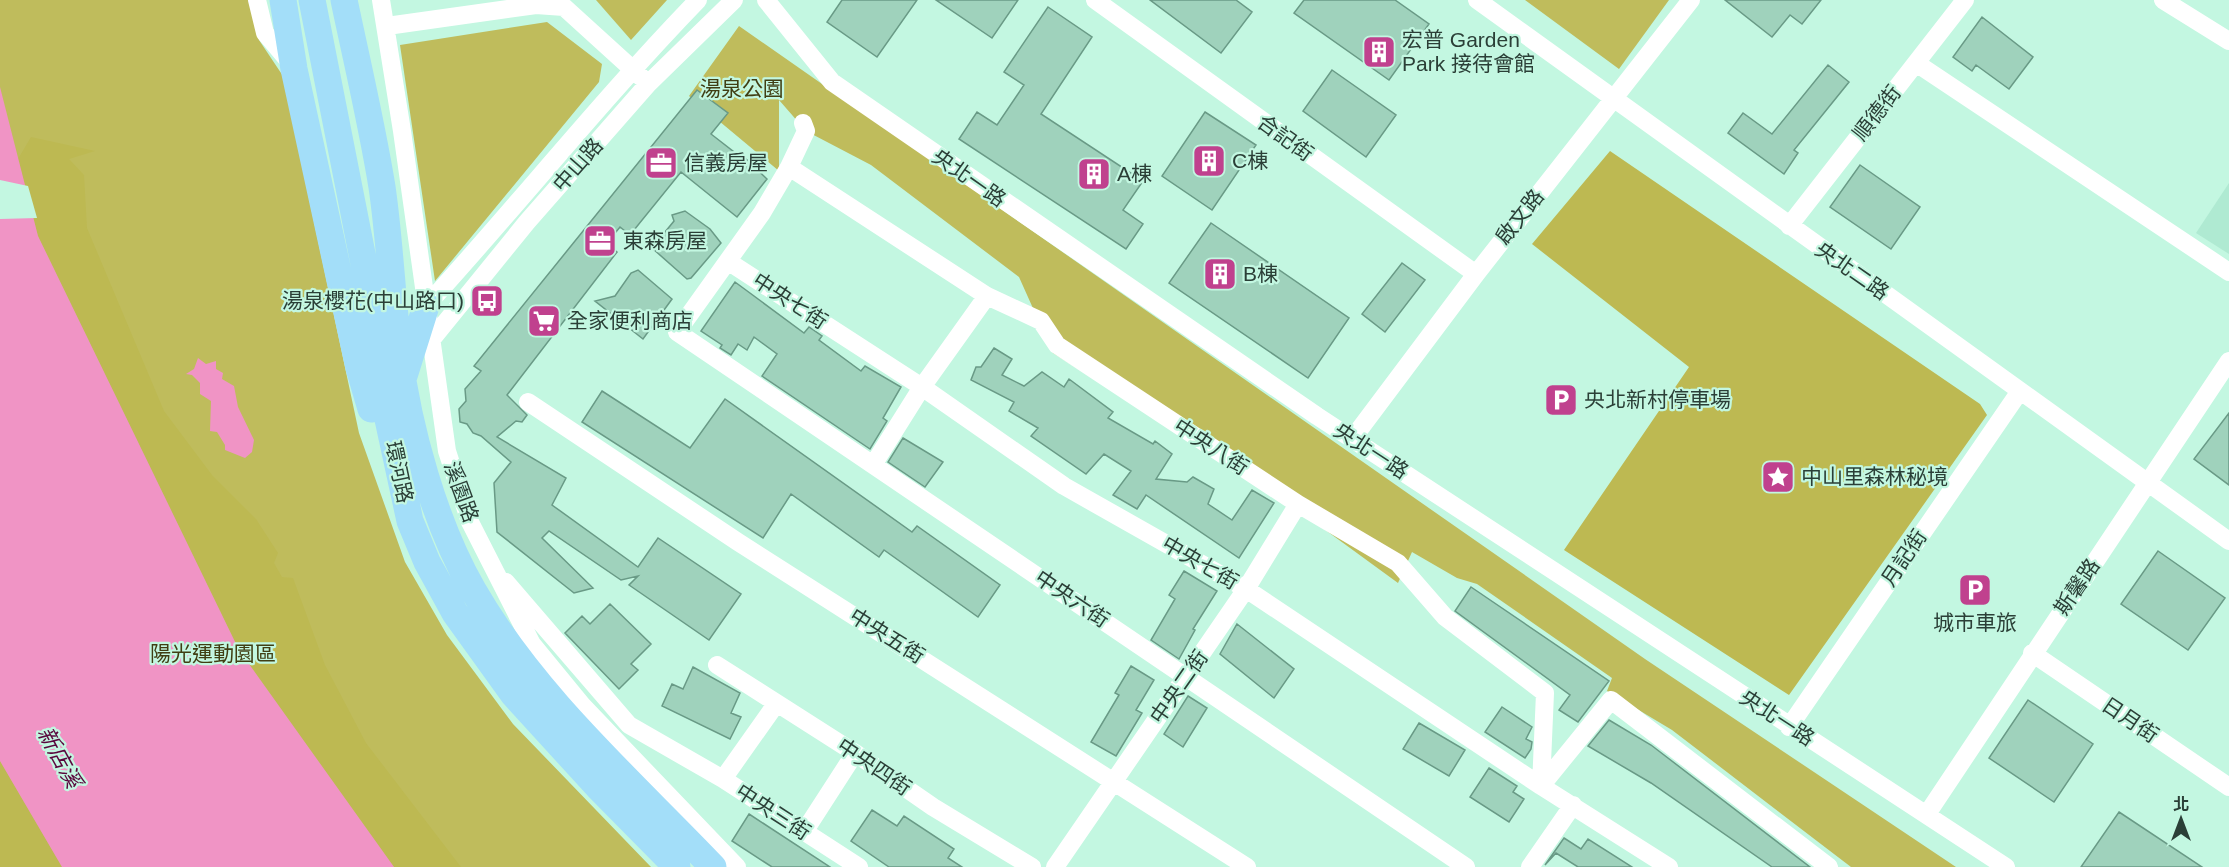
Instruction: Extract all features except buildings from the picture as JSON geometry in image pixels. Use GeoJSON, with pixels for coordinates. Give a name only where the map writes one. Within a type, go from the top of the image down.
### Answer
{"type":"FeatureCollection","features":[{"type":"Feature","properties":{"kind":"highway"},"geometry":{"type":"LineString","coordinates":[[285,0],[294,69],[358,368],[389,472],[410,521]]}},
{"type":"Feature","properties":{"kind":"highway","name":"環河路"},"geometry":{"type":"LineString","coordinates":[[285,0],[311,72],[369,354],[406,349]]}},
{"type":"Feature","properties":{"kind":"highway"},"geometry":{"type":"LineString","coordinates":[[312,0],[367,279],[406,349]]}},
{"type":"Feature","properties":{"kind":"highway"},"geometry":{"type":"LineString","coordinates":[[324,0],[362,192],[389,265]]}},
{"type":"Feature","properties":{"kind":"highway","name":"環河路"},"geometry":{"type":"LineString","coordinates":[[344,0],[382,188],[389,265],[406,349],[402,380],[425,472],[449,539],[473,590],[516,653],[572,722],[713,867]]}},
{"type":"Feature","properties":{"kind":"highway"},"geometry":{"type":"LineString","coordinates":[[406,349],[426,306]]}},
{"type":"Feature","properties":{"kind":"highway","name":"環河路"},"geometry":{"type":"LineString","coordinates":[[406,349],[389,426],[410,521],[427,562],[455,614],[514,695],[598,787],[677,867]]}},
{"type":"Feature","properties":{"kind":"highway"},"geometry":{"type":"LineString","coordinates":[[389,426],[402,380]]}},
{"type":"Feature","properties":{"kind":"street"},"geometry":{"type":"LineString","coordinates":[[257,0],[265,33],[294,69]]}},
{"type":"Feature","properties":{"kind":"street"},"geometry":{"type":"LineString","coordinates":[[381,0],[426,306]]}},
{"type":"Feature","properties":{"kind":"street","name":"中山路"},"geometry":{"type":"LineString","coordinates":[[426,306],[512,211],[631,69],[698,0]]}},
{"type":"Feature","properties":{"kind":"street","name":"中山路"},"geometry":{"type":"LineString","coordinates":[[406,349],[527,222],[648,84],[734,0]]}},
{"type":"Feature","properties":{"kind":"street","name":"央北一路"},"geometry":{"type":"LineString","coordinates":[[766,0],[832,82],[1038,226],[1353,438],[1789,727],[2006,867]]}},
{"type":"Feature","properties":{"kind":"street","name":"合記街"},"geometry":{"type":"LineString","coordinates":[[1095,0],[1476,274]]}},
{"type":"Feature","properties":{"kind":"street","name":"央北二路"},"geometry":{"type":"LineString","coordinates":[[1477,0],[2229,541]]}},
{"type":"Feature","properties":{"kind":"street","name":"啟文路"},"geometry":{"type":"LineString","coordinates":[[1353,438],[1476,274],[1691,0]]}},
{"type":"Feature","properties":{"kind":"street","name":"順德街"},"geometry":{"type":"LineString","coordinates":[[1789,226],[1965,0]]}},
{"type":"Feature","properties":{"kind":"street"},"geometry":{"type":"LineString","coordinates":[[2163,0],[2229,41]]}},
{"type":"Feature","properties":{"kind":"street"},"geometry":{"type":"LineString","coordinates":[[387,29],[536,6],[564,7],[648,84]]}},
{"type":"Feature","properties":{"kind":"street"},"geometry":{"type":"LineString","coordinates":[[1916,63],[2229,272]]}},
{"type":"Feature","properties":{"kind":"street"},"geometry":{"type":"LineString","coordinates":[[729,262],[789,167],[806,131],[803,123]]}},
{"type":"Feature","properties":{"kind":"street","name":"中央八街"},"geometry":{"type":"LineString","coordinates":[[789,167],[987,296],[1041,321],[1057,345],[1298,504],[1398,563],[1445,617],[1545,693],[1541,786]]}},
{"type":"Feature","properties":{"kind":"street","name":"中央六街"},"geometry":{"type":"LineString","coordinates":[[729,262],[677,332],[1466,867]]}},
{"type":"Feature","properties":{"kind":"street","name":"中央七街"},"geometry":{"type":"LineString","coordinates":[[729,262],[922,387],[1064,486],[1246,589],[1541,786],[1669,867]]}},
{"type":"Feature","properties":{"kind":"street"},"geometry":{"type":"LineString","coordinates":[[873,465],[922,387],[987,296]]}},
{"type":"Feature","properties":{"kind":"street","name":"溪園路"},"geometry":{"type":"LineString","coordinates":[[406,349],[447,451],[470,522],[511,606],[540,653],[582,705],[737,867]]}},
{"type":"Feature","properties":{"kind":"street","name":"斯馨路"},"geometry":{"type":"LineString","coordinates":[[1927,814],[2032,653],[2229,362]]}},
{"type":"Feature","properties":{"kind":"street","name":"月記街"},"geometry":{"type":"LineString","coordinates":[[1789,727],[2020,391]]}},
{"type":"Feature","properties":{"kind":"street","name":"中央五街"},"geometry":{"type":"LineString","coordinates":[[528,402],[738,542],[1247,867]]}},
{"type":"Feature","properties":{"kind":"street","name":"中央二街"},"geometry":{"type":"LineString","coordinates":[[1054,867],[1246,589],[1298,504]]}},
{"type":"Feature","properties":{"kind":"street"},"geometry":{"type":"LineString","coordinates":[[493,567],[629,725],[723,779]]}},
{"type":"Feature","properties":{"kind":"street","name":"日月街"},"geometry":{"type":"LineString","coordinates":[[2032,653],[2229,787]]}},
{"type":"Feature","properties":{"kind":"street","name":"中央四街"},"geometry":{"type":"LineString","coordinates":[[717,665],[855,753],[933,807],[1032,867]]}},
{"type":"Feature","properties":{"kind":"street"},"geometry":{"type":"LineString","coordinates":[[1541,786],[1611,700],[1829,867]]}},
{"type":"Feature","properties":{"kind":"street","name":"中央三街"},"geometry":{"type":"LineString","coordinates":[[776,704],[723,779],[859,867]]}},
{"type":"Feature","properties":{"kind":"street"},"geometry":{"type":"LineString","coordinates":[[804,832],[855,753]]}},
{"type":"Feature","properties":{"kind":"street"},"geometry":{"type":"LineString","coordinates":[[1530,867],[1573,805]]}},
{"type":"Feature","properties":{"kind":"shaded area"},"geometry":{"type":"Polygon","coordinates":[[[31,137],[95,151],[69,159],[84,175],[87,228],[164,411],[212,475],[256,519],[278,553],[274,563],[282,577],[293,578],[325,665],[366,743],[461,867],[394,867],[239,650],[38,236],[18,159],[31,137]]]}},
{"type":"Feature","properties":{"kind":"shaded area","name":"中山里森林秘境"},"geometry":{"type":"Polygon","coordinates":[[[1610,151],[1980,404],[1987,415],[1789,695],[1564,550],[1689,367],[1532,244],[1610,151]]]}},
{"type":"Feature","properties":{"kind":"shaded area"},"geometry":{"type":"Polygon","coordinates":[[[2229,183],[2229,254],[2196,233],[2229,183]]]}},
{"type":"Feature","properties":{"kind":"shaded area"},"geometry":{"type":"Polygon","coordinates":[[[0,761],[62,867],[0,867],[0,761]]]}},
{"type":"Feature","properties":{"kind":"green space","name":"陽光運動園區"},"geometry":{"type":"Polygon","coordinates":[[[0,0],[250,0],[259,40],[283,76],[359,433],[405,562],[447,635],[513,724],[651,867],[0,867],[0,0]]]}},
{"type":"Feature","properties":{"kind":"green space"},"geometry":{"type":"Polygon","coordinates":[[[596,0],[667,0],[631,40],[596,0]]]}},
{"type":"Feature","properties":{"kind":"green space"},"geometry":{"type":"Polygon","coordinates":[[[1525,0],[1669,0],[1619,69],[1525,0]]]}},
{"type":"Feature","properties":{"kind":"green space"},"geometry":{"type":"Polygon","coordinates":[[[547,22],[602,64],[599,82],[435,281],[400,45],[547,22]]]}},
{"type":"Feature","properties":{"kind":"green space","name":"湯泉公園"},"geometry":{"type":"Polygon","coordinates":[[[739,26],[1645,659],[1956,867],[1851,867],[1672,730],[1607,691],[1612,678],[1477,584],[1457,578],[1412,552],[1398,583],[1276,494],[1053,353],[1019,277],[871,165],[806,131],[779,100],[779,171],[689,96],[739,26]]]}},
{"type":"Feature","properties":{"kind":"water","name":"新店溪"},"geometry":{"type":"Polygon","coordinates":[[[0,87],[38,236],[239,650],[394,867],[62,867],[0,761],[0,87]]]}},
{"type":"Feature","properties":{"kind":"water"},"geometry":{"type":"Polygon","coordinates":[[[198,358],[206,364],[216,361],[216,369],[223,373],[222,379],[234,386],[238,407],[254,440],[252,452],[245,458],[225,450],[225,445],[217,432],[210,431],[211,401],[200,394],[200,383],[192,375],[186,374],[194,369],[198,358]]]}},
{"type":"Feature","properties":{"kind":"pier"},"geometry":{"type":"Polygon","coordinates":[[[0,180],[28,186],[37,218],[0,219],[0,180]]]}},
{"type":"Feature","properties":{"kind":"place","name":"宏普 Garden Park 接待會館"},"geometry":{"type":"Point","coordinates":[1379,52]}},
{"type":"Feature","properties":{"kind":"place","name":"C棟"},"geometry":{"type":"Point","coordinates":[1209,161]}},
{"type":"Feature","properties":{"kind":"place","name":"信義房屋"},"geometry":{"type":"Point","coordinates":[661,163]}},
{"type":"Feature","properties":{"kind":"place","name":"A棟"},"geometry":{"type":"Point","coordinates":[1094,174]}},
{"type":"Feature","properties":{"kind":"place","name":"東森房屋"},"geometry":{"type":"Point","coordinates":[600,241]}},
{"type":"Feature","properties":{"kind":"place","name":"B棟"},"geometry":{"type":"Point","coordinates":[1220,274]}},
{"type":"Feature","properties":{"kind":"place","name":"湯泉櫻花(中山路口)"},"geometry":{"type":"Point","coordinates":[487,301]}},
{"type":"Feature","properties":{"kind":"place","name":"全家便利商店"},"geometry":{"type":"Point","coordinates":[544,321]}},
{"type":"Feature","properties":{"kind":"place","name":"央北新村停車場"},"geometry":{"type":"Point","coordinates":[1561,400]}},
{"type":"Feature","properties":{"kind":"place","name":"中山里森林秘境"},"geometry":{"type":"Point","coordinates":[1778,477]}},
{"type":"Feature","properties":{"kind":"place","name":"城市車旅"},"geometry":{"type":"Point","coordinates":[1975,590]}}]}
